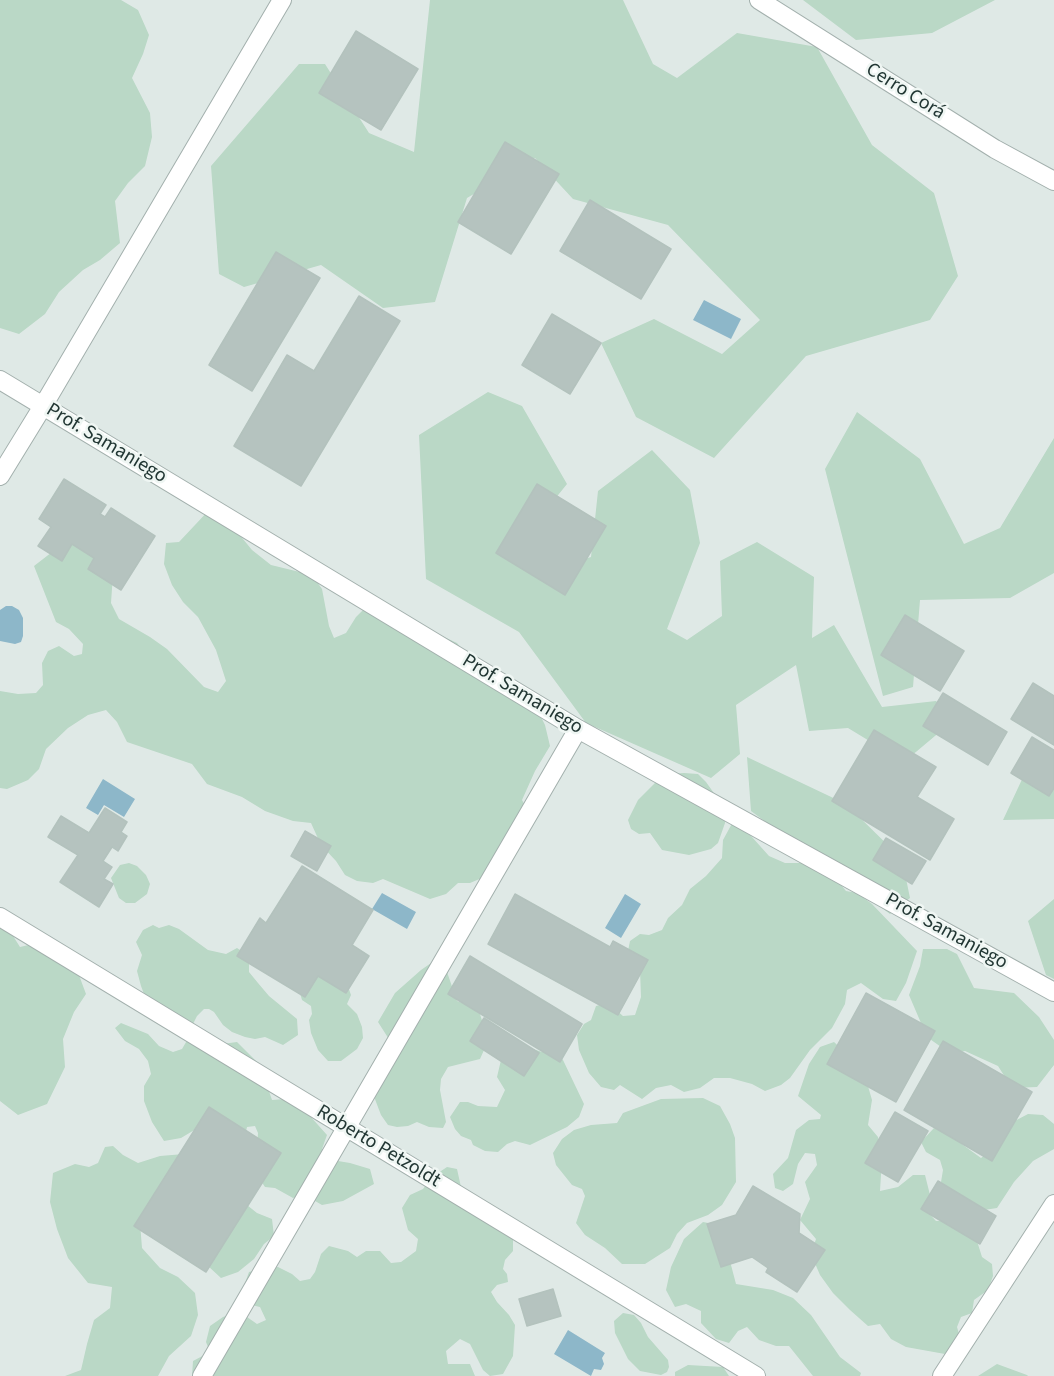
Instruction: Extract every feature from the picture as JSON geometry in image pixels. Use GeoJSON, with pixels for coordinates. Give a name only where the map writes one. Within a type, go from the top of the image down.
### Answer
{"type":"FeatureCollection","features":[{"type":"Feature","properties":{"kind":"street"},"geometry":{"type":"LineString","coordinates":[[0,476],[282,0]]}},
{"type":"Feature","properties":{"kind":"street","name":"Cerro Corá"},"geometry":{"type":"LineString","coordinates":[[759,0],[995,149],[1054,181]]}},
{"type":"Feature","properties":{"kind":"street","name":"Prof. Samaniego"},"geometry":{"type":"LineString","coordinates":[[0,380],[578,729],[1054,992]]}},
{"type":"Feature","properties":{"kind":"street"},"geometry":{"type":"LineString","coordinates":[[202,1376],[578,729]]}},
{"type":"Feature","properties":{"kind":"street","name":"Roberto Petzoldt"},"geometry":{"type":"LineString","coordinates":[[0,917],[756,1376]]}},
{"type":"Feature","properties":{"kind":"street"},"geometry":{"type":"LineString","coordinates":[[942,1376],[1054,1204]]}},
{"type":"Feature","properties":{"kind":"green space"},"geometry":{"type":"Polygon","coordinates":[[[0,0],[121,0],[138,10],[149,35],[132,78],[150,113],[152,137],[145,166],[128,183],[115,201],[120,243],[100,260],[83,270],[59,292],[45,314],[19,334],[0,328],[0,0]]]}},
{"type":"Feature","properties":{"kind":"green space"},"geometry":{"type":"Polygon","coordinates":[[[430,0],[623,0],[653,64],[677,78],[737,33],[817,47],[872,145],[934,193],[958,276],[930,320],[806,356],[714,458],[636,417],[601,343],[654,319],[722,354],[760,320],[668,225],[573,199],[535,158],[467,198],[435,302],[383,308],[321,265],[244,287],[219,274],[211,166],[299,64],[325,64],[369,133],[414,152],[430,0]]]}},
{"type":"Feature","properties":{"kind":"green space"},"geometry":{"type":"Polygon","coordinates":[[[803,0],[995,0],[932,33],[856,40],[803,0]]]}},
{"type":"Feature","properties":{"kind":"green space"},"geometry":{"type":"Polygon","coordinates":[[[488,392],[522,406],[567,484],[517,546],[542,573],[591,557],[598,491],[652,450],[690,490],[700,543],[667,629],[687,640],[722,616],[720,561],[757,542],[814,577],[812,638],[834,625],[882,707],[936,701],[954,720],[904,762],[848,728],[809,731],[796,665],[736,705],[740,754],[711,778],[586,723],[519,632],[426,579],[419,435],[488,392]]]}},
{"type":"Feature","properties":{"kind":"green space"},"geometry":{"type":"Polygon","coordinates":[[[857,412],[920,459],[964,544],[1000,528],[1054,438],[1054,573],[1010,598],[920,600],[913,687],[883,696],[825,469],[857,412]]]}},
{"type":"Feature","properties":{"kind":"green space"},"geometry":{"type":"Polygon","coordinates":[[[210,509],[224,516],[252,550],[271,565],[312,575],[322,589],[329,626],[334,638],[346,633],[356,617],[368,605],[382,602],[395,608],[417,636],[429,639],[442,636],[457,643],[471,660],[537,709],[545,725],[550,746],[535,771],[522,800],[528,811],[489,875],[470,883],[458,883],[446,894],[430,899],[383,879],[373,883],[357,881],[345,875],[321,845],[311,823],[293,821],[265,811],[242,797],[207,784],[192,764],[127,742],[117,722],[106,710],[88,715],[68,728],[46,749],[39,769],[28,780],[7,789],[0,788],[0,691],[18,694],[36,693],[43,685],[42,663],[48,651],[59,646],[74,656],[82,654],[83,644],[69,629],[56,622],[34,566],[56,549],[68,535],[113,574],[111,603],[119,619],[167,649],[204,687],[218,692],[226,681],[216,650],[198,617],[183,602],[172,585],[164,564],[166,543],[179,542],[210,509]]]}},
{"type":"Feature","properties":{"kind":"green space"},"geometry":{"type":"Polygon","coordinates":[[[747,757],[846,804],[902,859],[910,898],[890,914],[751,811],[747,757]]]}},
{"type":"Feature","properties":{"kind":"green space"},"geometry":{"type":"Polygon","coordinates":[[[1025,773],[1054,775],[1054,819],[1003,820],[1025,773]]]}},
{"type":"Feature","properties":{"kind":"green space"},"geometry":{"type":"Polygon","coordinates":[[[670,774],[698,774],[706,782],[716,796],[725,816],[718,843],[711,849],[689,855],[662,850],[650,833],[639,834],[631,829],[628,820],[638,800],[660,778],[670,774]]]}},
{"type":"Feature","properties":{"kind":"green space"},"geometry":{"type":"Polygon","coordinates":[[[735,818],[769,856],[785,863],[804,863],[837,880],[846,891],[857,893],[872,904],[917,951],[906,983],[896,1001],[883,999],[861,983],[847,990],[845,1004],[832,1028],[810,1050],[790,1078],[781,1085],[765,1091],[752,1084],[730,1078],[714,1078],[700,1088],[684,1092],[671,1085],[656,1088],[642,1099],[620,1085],[614,1090],[601,1087],[589,1073],[579,1050],[577,1035],[584,1024],[591,1020],[596,1006],[608,1003],[623,1016],[635,1015],[641,997],[640,970],[628,951],[630,941],[640,934],[649,935],[662,930],[668,918],[682,905],[690,889],[722,858],[723,840],[735,818]]]}},
{"type":"Feature","properties":{"kind":"green space"},"geometry":{"type":"Polygon","coordinates":[[[129,863],[137,866],[146,875],[150,884],[147,894],[135,903],[126,903],[119,898],[111,878],[120,865],[129,863]]]}},
{"type":"Feature","properties":{"kind":"green space"},"geometry":{"type":"Polygon","coordinates":[[[1054,899],[1054,979],[1046,975],[1028,921],[1054,899]]]}},
{"type":"Feature","properties":{"kind":"green space"},"geometry":{"type":"Polygon","coordinates":[[[0,909],[20,947],[37,943],[70,951],[86,994],[74,1012],[63,1039],[65,1067],[47,1104],[18,1115],[0,1101],[0,909]]]}},
{"type":"Feature","properties":{"kind":"green space"},"geometry":{"type":"Polygon","coordinates":[[[153,925],[159,928],[169,925],[179,929],[208,950],[226,954],[237,948],[249,956],[249,972],[269,996],[297,1019],[298,1035],[283,1045],[265,1037],[255,1039],[245,1037],[232,1032],[223,1025],[209,1009],[204,1009],[193,1024],[180,1032],[165,1028],[152,1015],[137,971],[142,955],[136,942],[143,930],[153,925]]]}},
{"type":"Feature","properties":{"kind":"green space"},"geometry":{"type":"Polygon","coordinates":[[[923,949],[947,949],[957,954],[974,988],[1014,993],[1039,1017],[1054,1040],[1054,1065],[1037,1087],[1012,1088],[998,1066],[965,1051],[951,1054],[927,1037],[909,995],[920,966],[923,949]]]}},
{"type":"Feature","properties":{"kind":"green space"},"geometry":{"type":"Polygon","coordinates":[[[434,961],[447,972],[457,1001],[468,1005],[480,1014],[484,1027],[481,1039],[484,1050],[480,1059],[448,1067],[441,1079],[440,1090],[446,1122],[443,1128],[429,1127],[417,1122],[408,1126],[388,1125],[381,1115],[373,1094],[392,1044],[378,1022],[395,993],[434,961]]]}},
{"type":"Feature","properties":{"kind":"green space"},"geometry":{"type":"Polygon","coordinates":[[[308,964],[345,978],[351,995],[347,1004],[357,1014],[362,1027],[363,1038],[357,1049],[341,1061],[328,1061],[318,1050],[311,1033],[309,1020],[312,1014],[311,1006],[302,1000],[298,986],[308,964]]]}},
{"type":"Feature","properties":{"kind":"green space"},"geometry":{"type":"Polygon","coordinates":[[[121,1023],[148,1034],[159,1046],[173,1052],[182,1049],[189,1037],[222,1044],[237,1042],[260,1065],[272,1100],[285,1099],[310,1116],[327,1135],[322,1149],[332,1160],[370,1169],[374,1184],[343,1201],[322,1205],[303,1194],[293,1198],[275,1188],[265,1187],[259,1178],[256,1162],[258,1133],[255,1126],[247,1127],[244,1140],[196,1129],[181,1138],[164,1141],[152,1122],[144,1101],[144,1086],[151,1074],[148,1061],[139,1049],[125,1041],[115,1028],[121,1023]]]}},
{"type":"Feature","properties":{"kind":"green space"},"geometry":{"type":"Polygon","coordinates":[[[834,1042],[863,1069],[872,1100],[868,1125],[878,1137],[882,1158],[880,1191],[898,1187],[913,1175],[925,1175],[930,1195],[924,1208],[936,1221],[949,1221],[977,1241],[982,1257],[992,1264],[993,1276],[988,1290],[974,1300],[972,1313],[961,1317],[957,1327],[961,1341],[955,1352],[945,1354],[906,1347],[891,1339],[880,1324],[868,1326],[833,1293],[820,1275],[811,1254],[816,1239],[800,1220],[810,1199],[805,1182],[817,1165],[815,1154],[805,1153],[798,1164],[793,1184],[783,1191],[775,1188],[773,1174],[788,1158],[796,1130],[809,1120],[820,1119],[821,1115],[798,1096],[809,1064],[820,1047],[834,1042]]]}},
{"type":"Feature","properties":{"kind":"green space"},"geometry":{"type":"Polygon","coordinates":[[[527,1047],[542,1052],[554,1050],[563,1060],[584,1104],[579,1117],[567,1127],[530,1145],[515,1141],[507,1144],[498,1152],[485,1151],[473,1145],[471,1140],[461,1136],[450,1117],[460,1102],[497,1107],[505,1090],[497,1077],[501,1060],[527,1047]]]}},
{"type":"Feature","properties":{"kind":"green space"},"geometry":{"type":"Polygon","coordinates":[[[703,1098],[720,1106],[730,1124],[735,1138],[736,1182],[722,1205],[708,1215],[687,1223],[677,1234],[670,1248],[645,1264],[622,1264],[605,1248],[585,1235],[576,1223],[585,1196],[582,1189],[572,1185],[556,1165],[553,1153],[562,1139],[574,1130],[591,1125],[617,1123],[623,1113],[661,1099],[703,1098]]]}},
{"type":"Feature","properties":{"kind":"green space"},"geometry":{"type":"Polygon","coordinates":[[[1028,1114],[1043,1115],[1054,1124],[1054,1149],[1033,1161],[1014,1182],[997,1208],[984,1210],[948,1192],[941,1182],[943,1170],[940,1160],[926,1152],[921,1142],[934,1128],[952,1137],[981,1158],[992,1149],[1009,1124],[1028,1114]]]}},
{"type":"Feature","properties":{"kind":"green space"},"geometry":{"type":"Polygon","coordinates":[[[113,1146],[123,1155],[138,1163],[160,1156],[184,1154],[140,1223],[142,1248],[160,1268],[178,1277],[195,1293],[198,1315],[191,1336],[169,1356],[158,1376],[65,1376],[81,1370],[94,1320],[110,1308],[112,1287],[88,1283],[68,1258],[50,1202],[53,1173],[75,1164],[89,1167],[98,1163],[105,1147],[113,1146]]]}},
{"type":"Feature","properties":{"kind":"green space"},"geometry":{"type":"Polygon","coordinates":[[[447,1167],[457,1169],[463,1196],[513,1233],[513,1251],[505,1260],[503,1269],[507,1274],[508,1282],[497,1285],[491,1292],[515,1325],[513,1356],[503,1374],[490,1376],[483,1370],[470,1344],[460,1339],[446,1351],[448,1364],[470,1364],[475,1376],[192,1376],[193,1361],[210,1352],[206,1342],[210,1326],[223,1317],[235,1313],[257,1324],[266,1320],[260,1307],[247,1304],[241,1294],[249,1272],[278,1267],[300,1281],[310,1279],[321,1254],[329,1246],[348,1251],[357,1257],[366,1251],[380,1251],[391,1263],[401,1262],[416,1251],[418,1239],[408,1230],[402,1208],[410,1195],[423,1189],[432,1177],[447,1167]]]}},
{"type":"Feature","properties":{"kind":"green space"},"geometry":{"type":"Polygon","coordinates":[[[242,1201],[257,1213],[272,1219],[274,1236],[264,1244],[254,1259],[238,1272],[221,1278],[208,1266],[242,1201]]]}},
{"type":"Feature","properties":{"kind":"green space"},"geometry":{"type":"Polygon","coordinates":[[[703,1222],[719,1225],[721,1246],[731,1265],[736,1284],[773,1290],[793,1298],[811,1315],[840,1357],[861,1373],[860,1376],[813,1376],[789,1346],[776,1346],[759,1340],[747,1327],[738,1331],[729,1343],[716,1339],[701,1323],[701,1311],[686,1304],[675,1307],[666,1290],[671,1267],[684,1239],[703,1222]]]}},
{"type":"Feature","properties":{"kind":"green space"},"geometry":{"type":"Polygon","coordinates":[[[623,1313],[634,1315],[641,1323],[648,1337],[668,1360],[667,1372],[661,1375],[640,1371],[628,1359],[615,1333],[614,1321],[623,1313]]]}},
{"type":"Feature","properties":{"kind":"green space"},"geometry":{"type":"Polygon","coordinates":[[[997,1364],[1027,1375],[1028,1376],[978,1376],[997,1364]]]}},
{"type":"Feature","properties":{"kind":"green space"},"geometry":{"type":"Polygon","coordinates":[[[688,1365],[723,1367],[729,1376],[675,1376],[675,1372],[688,1365]]]}},
{"type":"Feature","properties":{"kind":"water"},"geometry":{"type":"Polygon","coordinates":[[[704,300],[741,319],[731,339],[693,320],[704,300]]]}},
{"type":"Feature","properties":{"kind":"water"},"geometry":{"type":"Polygon","coordinates":[[[6,606],[19,610],[23,618],[23,636],[21,642],[15,644],[0,641],[0,610],[6,606]]]}},
{"type":"Feature","properties":{"kind":"water"},"geometry":{"type":"Polygon","coordinates":[[[103,779],[135,799],[124,817],[104,805],[98,815],[86,808],[103,779]]]}},
{"type":"Feature","properties":{"kind":"water"},"geometry":{"type":"Polygon","coordinates":[[[382,893],[416,912],[407,929],[372,909],[382,893]]]}},
{"type":"Feature","properties":{"kind":"water"},"geometry":{"type":"Polygon","coordinates":[[[625,894],[641,904],[621,938],[605,928],[625,894]]]}},
{"type":"Feature","properties":{"kind":"water"},"geometry":{"type":"Polygon","coordinates":[[[568,1330],[605,1353],[601,1370],[594,1369],[591,1376],[554,1354],[568,1330]]]}},
{"type":"Feature","properties":{"kind":"building"},"geometry":{"type":"Polygon","coordinates":[[[356,31],[418,69],[381,130],[319,93],[356,31]]]}},
{"type":"Feature","properties":{"kind":"building"},"geometry":{"type":"Polygon","coordinates":[[[505,142],[559,174],[511,254],[458,222],[505,142]]]}},
{"type":"Feature","properties":{"kind":"building"},"geometry":{"type":"Polygon","coordinates":[[[590,200],[671,249],[641,299],[560,251],[590,200]]]}},
{"type":"Feature","properties":{"kind":"building"},"geometry":{"type":"Polygon","coordinates":[[[276,252],[320,278],[252,391],[209,365],[276,252]]]}},
{"type":"Feature","properties":{"kind":"building"},"geometry":{"type":"Polygon","coordinates":[[[359,296],[400,321],[301,486],[234,446],[287,355],[314,371],[359,296]]]}},
{"type":"Feature","properties":{"kind":"building"},"geometry":{"type":"Polygon","coordinates":[[[552,314],[601,343],[570,394],[522,365],[552,314]]]}},
{"type":"Feature","properties":{"kind":"building"},"geometry":{"type":"Polygon","coordinates":[[[64,479],[106,505],[100,514],[105,517],[111,508],[155,536],[121,590],[88,569],[94,558],[72,544],[62,561],[38,546],[51,527],[39,519],[64,479]]]}},
{"type":"Feature","properties":{"kind":"building"},"geometry":{"type":"Polygon","coordinates":[[[537,484],[606,526],[565,595],[496,553],[537,484]]]}},
{"type":"Feature","properties":{"kind":"building"},"geometry":{"type":"Polygon","coordinates":[[[905,615],[964,651],[940,691],[881,655],[905,615]]]}},
{"type":"Feature","properties":{"kind":"building"},"geometry":{"type":"Polygon","coordinates":[[[1033,683],[1054,696],[1054,745],[1011,719],[1033,683]]]}},
{"type":"Feature","properties":{"kind":"building"},"geometry":{"type":"Polygon","coordinates":[[[943,693],[1007,732],[988,765],[923,726],[943,693]]]}},
{"type":"Feature","properties":{"kind":"building"},"geometry":{"type":"Polygon","coordinates":[[[874,730],[936,767],[917,797],[954,819],[930,860],[832,801],[874,730]]]}},
{"type":"Feature","properties":{"kind":"building"},"geometry":{"type":"Polygon","coordinates":[[[1032,737],[1054,750],[1054,788],[1049,796],[1011,773],[1032,737]]]}},
{"type":"Feature","properties":{"kind":"building"},"geometry":{"type":"Polygon","coordinates":[[[105,808],[127,822],[121,832],[127,836],[118,851],[112,847],[103,861],[112,867],[104,879],[113,884],[99,907],[60,882],[78,855],[48,837],[61,816],[89,833],[105,808]]]}},
{"type":"Feature","properties":{"kind":"building"},"geometry":{"type":"Polygon","coordinates":[[[305,831],[331,846],[317,871],[291,856],[305,831]]]}},
{"type":"Feature","properties":{"kind":"building"},"geometry":{"type":"Polygon","coordinates":[[[886,838],[926,861],[912,884],[873,860],[886,838]]]}},
{"type":"Feature","properties":{"kind":"building"},"geometry":{"type":"Polygon","coordinates":[[[302,866],[373,910],[352,945],[369,956],[346,993],[318,976],[305,997],[237,956],[260,918],[266,923],[302,866]]]}},
{"type":"Feature","properties":{"kind":"building"},"geometry":{"type":"Polygon","coordinates":[[[515,894],[610,947],[613,941],[648,960],[618,1015],[488,944],[515,894]]]}},
{"type":"Feature","properties":{"kind":"building"},"geometry":{"type":"Polygon","coordinates":[[[470,956],[582,1024],[560,1062],[448,994],[470,956]]]}},
{"type":"Feature","properties":{"kind":"building"},"geometry":{"type":"Polygon","coordinates":[[[866,993],[935,1031],[896,1102],[827,1064],[866,993]]]}},
{"type":"Feature","properties":{"kind":"building"},"geometry":{"type":"Polygon","coordinates":[[[484,1018],[539,1053],[524,1076],[470,1041],[484,1018]]]}},
{"type":"Feature","properties":{"kind":"building"},"geometry":{"type":"Polygon","coordinates":[[[943,1041],[1032,1092],[992,1161],[904,1110],[943,1041]]]}},
{"type":"Feature","properties":{"kind":"building"},"geometry":{"type":"Polygon","coordinates":[[[209,1107],[281,1153],[206,1272],[134,1226],[209,1107]]]}},
{"type":"Feature","properties":{"kind":"building"},"geometry":{"type":"Polygon","coordinates":[[[895,1112],[928,1131],[898,1182],[865,1163],[895,1112]]]}},
{"type":"Feature","properties":{"kind":"building"},"geometry":{"type":"Polygon","coordinates":[[[938,1181],[996,1216],[980,1244],[921,1209],[938,1181]]]}},
{"type":"Feature","properties":{"kind":"building"},"geometry":{"type":"Polygon","coordinates":[[[753,1186],[800,1214],[799,1233],[825,1250],[797,1292],[766,1272],[768,1268],[752,1257],[721,1267],[707,1224],[736,1215],[753,1186]]]}},
{"type":"Feature","properties":{"kind":"building"},"geometry":{"type":"Polygon","coordinates":[[[553,1289],[561,1316],[527,1326],[519,1299],[553,1289]]]}}]}
